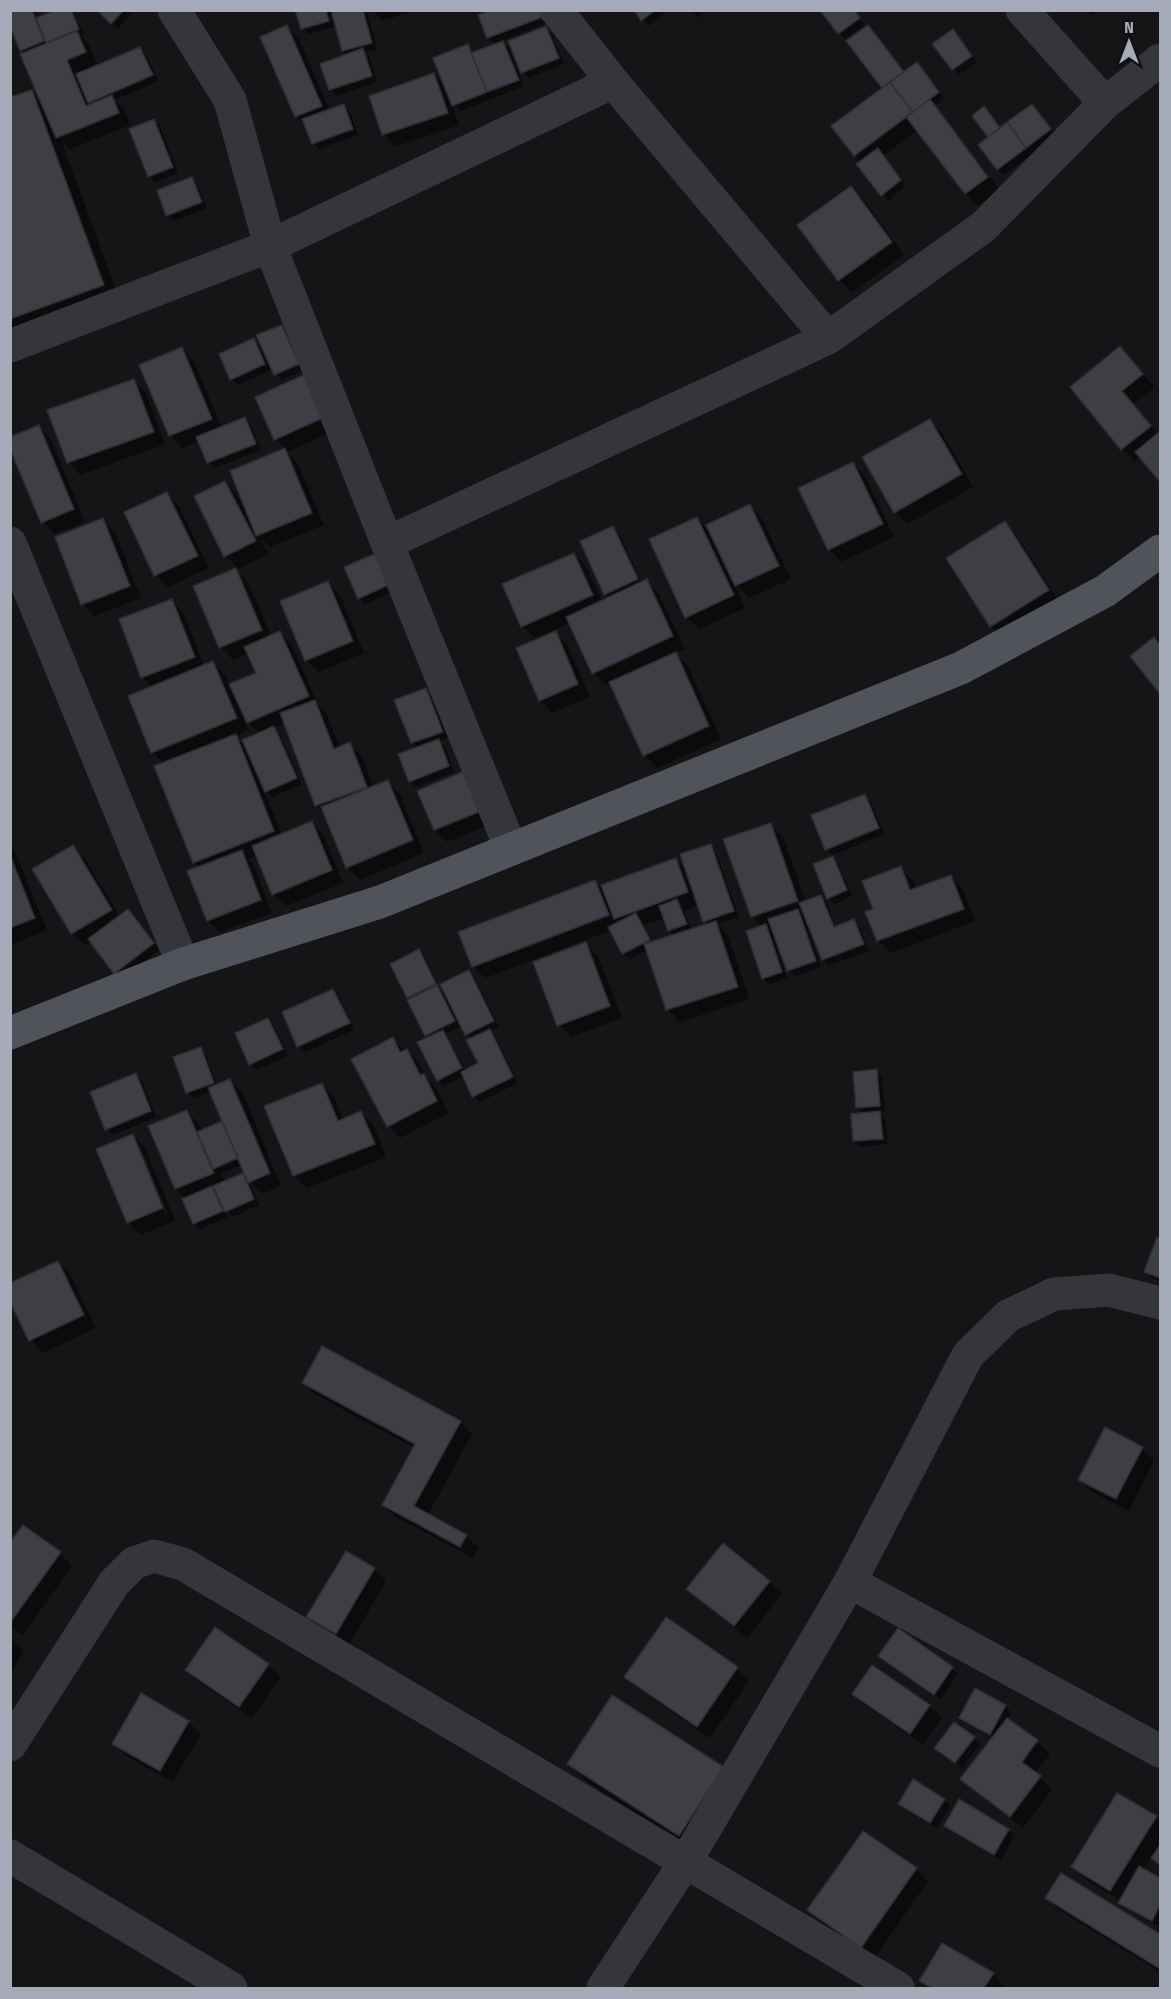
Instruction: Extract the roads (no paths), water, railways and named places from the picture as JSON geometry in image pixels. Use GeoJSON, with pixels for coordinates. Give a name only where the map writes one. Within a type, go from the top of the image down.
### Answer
{"type":"FeatureCollection","features":[{"type":"Feature","properties":{"kind":"main road"},"geometry":{"type":"LineString","coordinates":[[10,1033],[183,964],[380,902],[961,668],[1105,591],[1161,550]]}},
{"type":"Feature","properties":{"kind":"street"},"geometry":{"type":"LineString","coordinates":[[174,10],[230,100],[270,246],[511,849]]}},
{"type":"Feature","properties":{"kind":"street"},"geometry":{"type":"LineString","coordinates":[[556,10],[613,82],[828,338]]}},
{"type":"Feature","properties":{"kind":"street"},"geometry":{"type":"LineString","coordinates":[[1022,10],[1105,103]]}},
{"type":"Feature","properties":{"kind":"street"},"geometry":{"type":"LineString","coordinates":[[387,543],[828,338],[983,226],[1105,103],[1161,60]]}},
{"type":"Feature","properties":{"kind":"street"},"geometry":{"type":"LineString","coordinates":[[10,346],[270,246],[613,82]]}},
{"type":"Feature","properties":{"kind":"street"},"geometry":{"type":"LineString","coordinates":[[10,543],[183,964]]}},
{"type":"Feature","properties":{"kind":"street"},"geometry":{"type":"LineString","coordinates":[[603,1989],[686,1861],[850,1582],[968,1355],[1008,1316],[1054,1294],[1109,1290],[1161,1304]]}},
{"type":"Feature","properties":{"kind":"street"},"geometry":{"type":"LineString","coordinates":[[10,1745],[114,1583],[134,1563],[154,1556],[183,1564],[898,1989]]}},
{"type":"Feature","properties":{"kind":"street"},"geometry":{"type":"LineString","coordinates":[[850,1582],[1161,1751]]}},
{"type":"Feature","properties":{"kind":"street"},"geometry":{"type":"LineString","coordinates":[[10,1856],[231,1989]]}}]}
